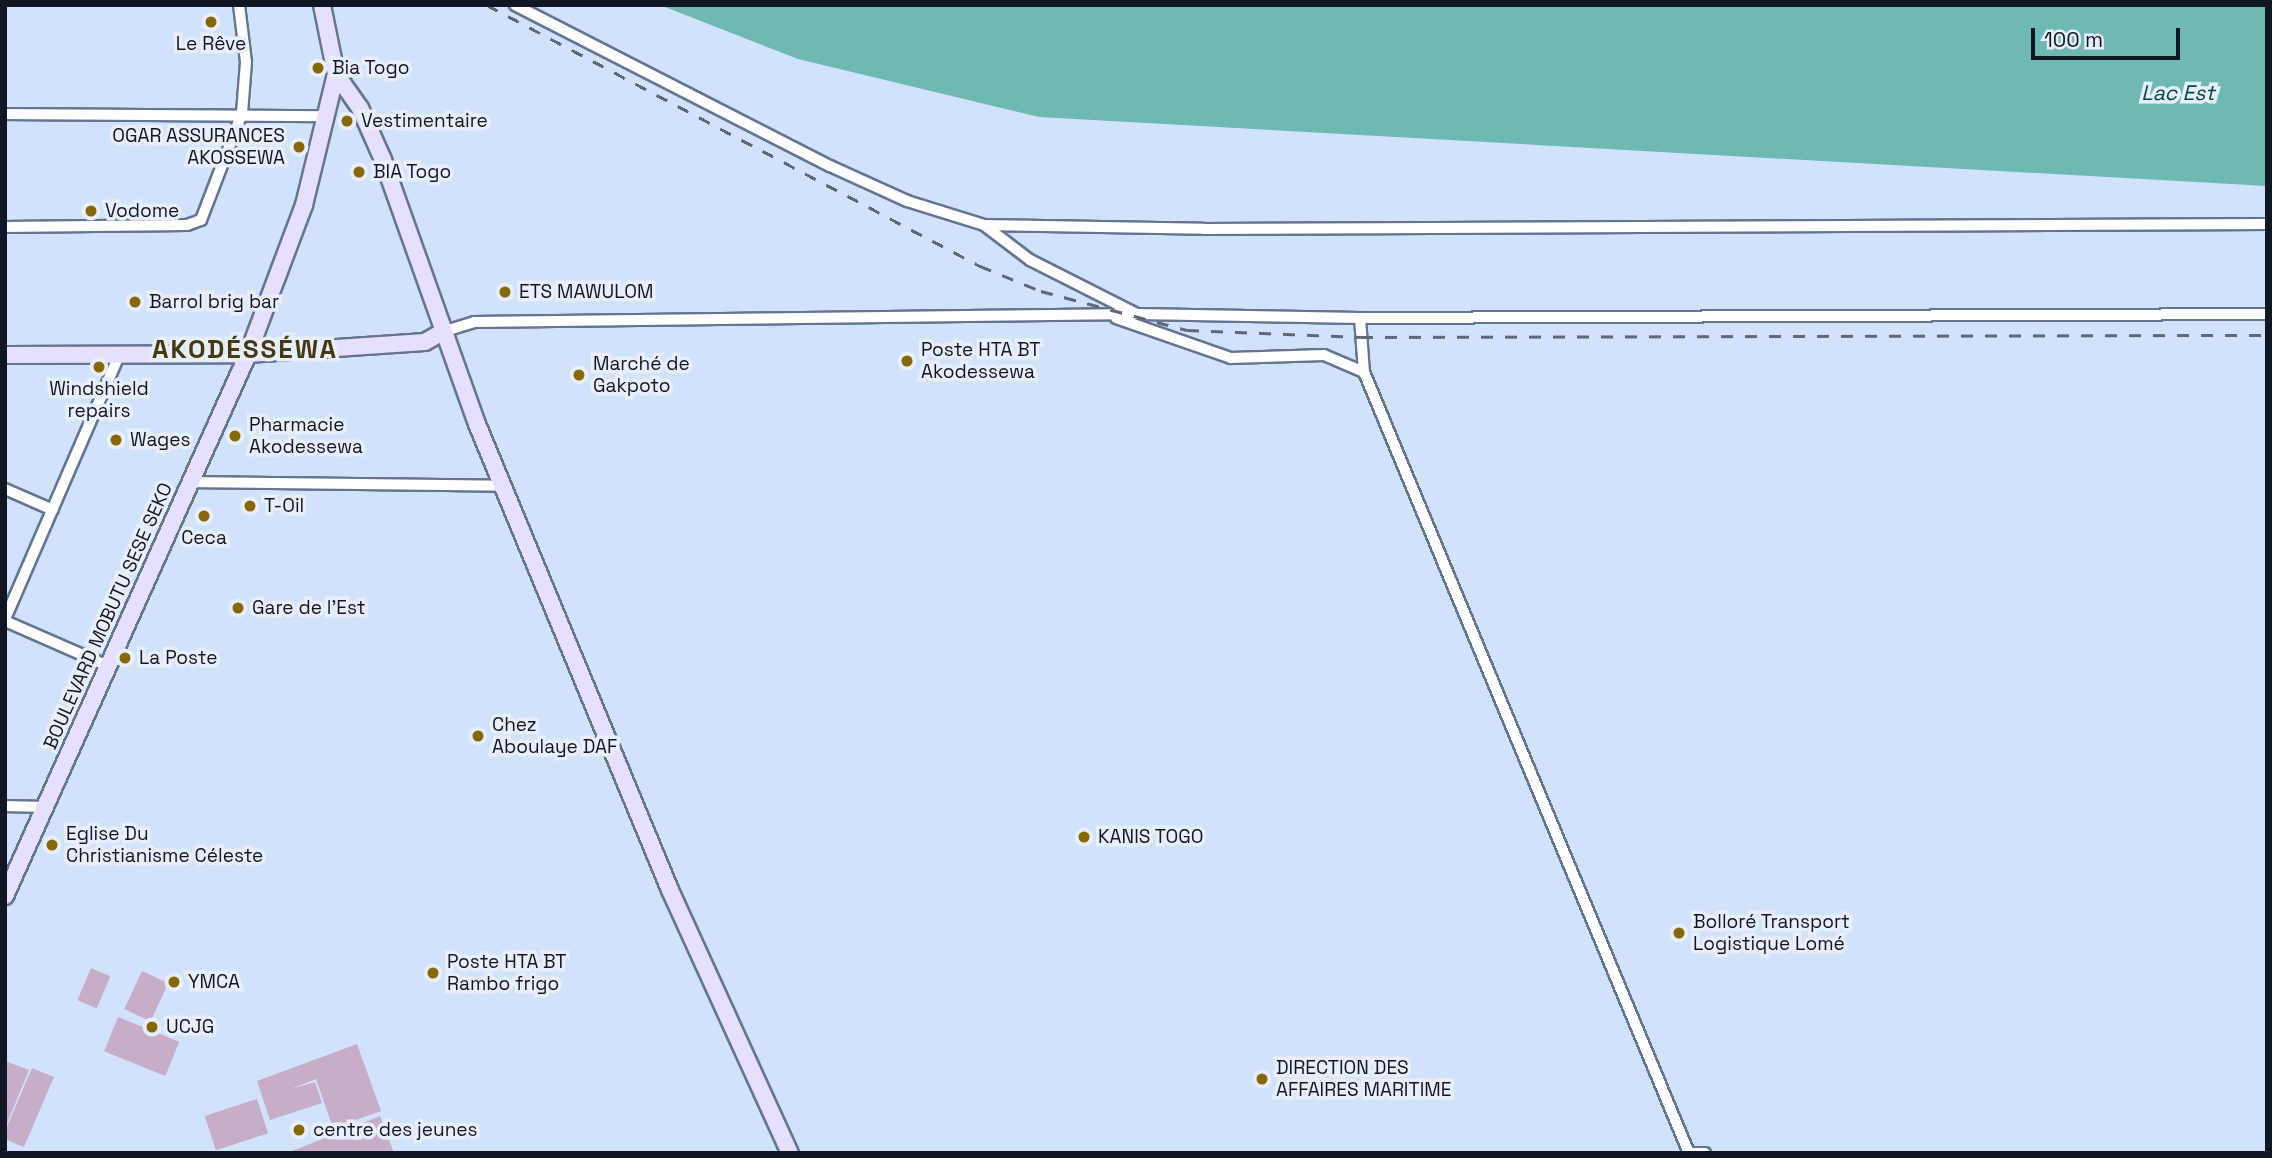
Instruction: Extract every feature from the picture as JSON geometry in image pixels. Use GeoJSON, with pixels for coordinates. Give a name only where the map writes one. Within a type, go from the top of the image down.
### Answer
{"type":"FeatureCollection","features":[{"type":"Feature","properties":{"kind":"street"},"geometry":{"type":"LineString","coordinates":[[5,228],[196,223],[206,214],[242,113],[246,62],[239,5]]}},
{"type":"Feature","properties":{"kind":"street"},"geometry":{"type":"LineString","coordinates":[[322,5],[336,74],[360,108],[383,160],[442,332],[503,486],[670,890],[790,1153]]}},
{"type":"Feature","properties":{"kind":"street"},"geometry":{"type":"LineString","coordinates":[[515,5],[830,166],[907,201],[984,225],[1204,229],[2267,224]]}},
{"type":"Feature","properties":{"kind":"street","name":"BOULEVARD MOBUTU SESE SEKO"},"geometry":{"type":"LineString","coordinates":[[5,896],[248,354],[304,205],[323,116],[336,74]]}},
{"type":"Feature","properties":{"kind":"street"},"geometry":{"type":"LineString","coordinates":[[5,114],[242,113],[323,116]]}},
{"type":"Feature","properties":{"kind":"street"},"geometry":{"type":"LineString","coordinates":[[984,225],[1030,260],[1137,314]]}},
{"type":"Feature","properties":{"kind":"street"},"geometry":{"type":"LineString","coordinates":[[5,355],[248,354],[425,342],[442,332],[474,322],[1137,314],[1360,318],[2267,314]]}},
{"type":"Feature","properties":{"kind":"street"},"geometry":{"type":"LineString","coordinates":[[1107,315],[1231,358],[1324,355],[1364,372]]}},
{"type":"Feature","properties":{"kind":"street"},"geometry":{"type":"LineString","coordinates":[[1360,318],[1364,372],[1689,1153],[1705,1153]]}},
{"type":"Feature","properties":{"kind":"street"},"geometry":{"type":"LineString","coordinates":[[108,666],[5,620],[119,356]]}},
{"type":"Feature","properties":{"kind":"street"},"geometry":{"type":"LineString","coordinates":[[191,482],[503,486]]}},
{"type":"Feature","properties":{"kind":"street"},"geometry":{"type":"LineString","coordinates":[[5,489],[53,510]]}},
{"type":"Feature","properties":{"kind":"street"},"geometry":{"type":"LineString","coordinates":[[5,806],[45,807]]}},
{"type":"Feature","properties":{"kind":"shaded area"},"geometry":{"type":"Polygon","coordinates":[[[91,968],[110,976],[97,1008],[77,1000],[91,968]]]}},
{"type":"Feature","properties":{"kind":"shaded area"},"geometry":{"type":"Polygon","coordinates":[[[142,971],[168,983],[151,1021],[124,1009],[142,971]]]}},
{"type":"Feature","properties":{"kind":"shaded area"},"geometry":{"type":"Polygon","coordinates":[[[118,1017],[179,1042],[165,1076],[104,1051],[118,1017]]]}},
{"type":"Feature","properties":{"kind":"shaded area"},"geometry":{"type":"Polygon","coordinates":[[[357,1044],[381,1111],[333,1128],[316,1079],[291,1089],[315,1082],[322,1103],[270,1120],[257,1081],[357,1044]]]}},
{"type":"Feature","properties":{"kind":"shaded area"},"geometry":{"type":"Polygon","coordinates":[[[5,1061],[29,1070],[5,1128],[5,1061]]]}},
{"type":"Feature","properties":{"kind":"shaded area"},"geometry":{"type":"Polygon","coordinates":[[[32,1068],[54,1077],[24,1147],[5,1139],[5,1131],[32,1068]]]}},
{"type":"Feature","properties":{"kind":"shaded area"},"geometry":{"type":"Polygon","coordinates":[[[257,1099],[268,1133],[216,1150],[205,1116],[257,1099]]]}},
{"type":"Feature","properties":{"kind":"shaded area"},"geometry":{"type":"Polygon","coordinates":[[[380,1116],[394,1153],[287,1153],[380,1116]]]}},
{"type":"Feature","properties":{"kind":"water","name":"Lac Est"},"geometry":{"type":"Polygon","coordinates":[[[660,5],[2267,5],[2267,186],[1039,117],[798,59],[660,5]]]}},
{"type":"Feature","properties":{"kind":"railway"},"geometry":{"type":"LineString","coordinates":[[487,5],[980,266],[1041,291],[1187,330],[1361,337],[2267,335]]}},
{"type":"Feature","properties":{"kind":"place","name":"Le Rêve"},"geometry":{"type":"Point","coordinates":[211,22]}},
{"type":"Feature","properties":{"kind":"place","name":"Bia Togo"},"geometry":{"type":"Point","coordinates":[318,68]}},
{"type":"Feature","properties":{"kind":"place","name":"Vestimentaire"},"geometry":{"type":"Point","coordinates":[347,121]}},
{"type":"Feature","properties":{"kind":"place","name":"OGAR ASSURANCES AKOSSEWA"},"geometry":{"type":"Point","coordinates":[299,147]}},
{"type":"Feature","properties":{"kind":"place","name":"BIA Togo"},"geometry":{"type":"Point","coordinates":[359,172]}},
{"type":"Feature","properties":{"kind":"place","name":"Vodome"},"geometry":{"type":"Point","coordinates":[91,211]}},
{"type":"Feature","properties":{"kind":"place","name":"ETS MAWULOM"},"geometry":{"type":"Point","coordinates":[505,292]}},
{"type":"Feature","properties":{"kind":"place","name":"Barrol brig bar"},"geometry":{"type":"Point","coordinates":[135,302]}},
{"type":"Feature","properties":{"kind":"place","name":"Poste HTA BT Akodessewa"},"geometry":{"type":"Point","coordinates":[907,361]}},
{"type":"Feature","properties":{"kind":"place","name":"Windshield repairs"},"geometry":{"type":"Point","coordinates":[99,367]}},
{"type":"Feature","properties":{"kind":"place","name":"Marché de Gakpoto"},"geometry":{"type":"Point","coordinates":[579,375]}},
{"type":"Feature","properties":{"kind":"place","name":"Pharmacie Akodessewa"},"geometry":{"type":"Point","coordinates":[235,436]}},
{"type":"Feature","properties":{"kind":"place","name":"Wages"},"geometry":{"type":"Point","coordinates":[116,440]}},
{"type":"Feature","properties":{"kind":"place","name":"T-Oil"},"geometry":{"type":"Point","coordinates":[250,506]}},
{"type":"Feature","properties":{"kind":"place","name":"Ceca"},"geometry":{"type":"Point","coordinates":[204,516]}},
{"type":"Feature","properties":{"kind":"place","name":"Gare de l'Est"},"geometry":{"type":"Point","coordinates":[238,608]}},
{"type":"Feature","properties":{"kind":"place","name":"La Poste"},"geometry":{"type":"Point","coordinates":[125,658]}},
{"type":"Feature","properties":{"kind":"place","name":"Chez Aboulaye DAF"},"geometry":{"type":"Point","coordinates":[478,736]}},
{"type":"Feature","properties":{"kind":"place","name":"KANIS TOGO"},"geometry":{"type":"Point","coordinates":[1084,837]}},
{"type":"Feature","properties":{"kind":"place","name":"Eglise Du Christianisme Céleste"},"geometry":{"type":"Point","coordinates":[52,845]}},
{"type":"Feature","properties":{"kind":"place","name":"Bolloré Transport Logistique Lomé"},"geometry":{"type":"Point","coordinates":[1679,933]}},
{"type":"Feature","properties":{"kind":"place","name":"Poste HTA BT Rambo frigo"},"geometry":{"type":"Point","coordinates":[433,973]}},
{"type":"Feature","properties":{"kind":"place","name":"YMCA"},"geometry":{"type":"Point","coordinates":[174,982]}},
{"type":"Feature","properties":{"kind":"place","name":"UCJG"},"geometry":{"type":"Point","coordinates":[152,1027]}},
{"type":"Feature","properties":{"kind":"place","name":"DIRECTION DES AFFAIRES MARITIME"},"geometry":{"type":"Point","coordinates":[1262,1079]}},
{"type":"Feature","properties":{"kind":"place","name":"centre des jeunes"},"geometry":{"type":"Point","coordinates":[299,1130]}},
{"type":"Feature","properties":{"kind":"district","name":"AKODÉSSÉWA"},"geometry":{"type":"Point","coordinates":[245,350]}}]}
